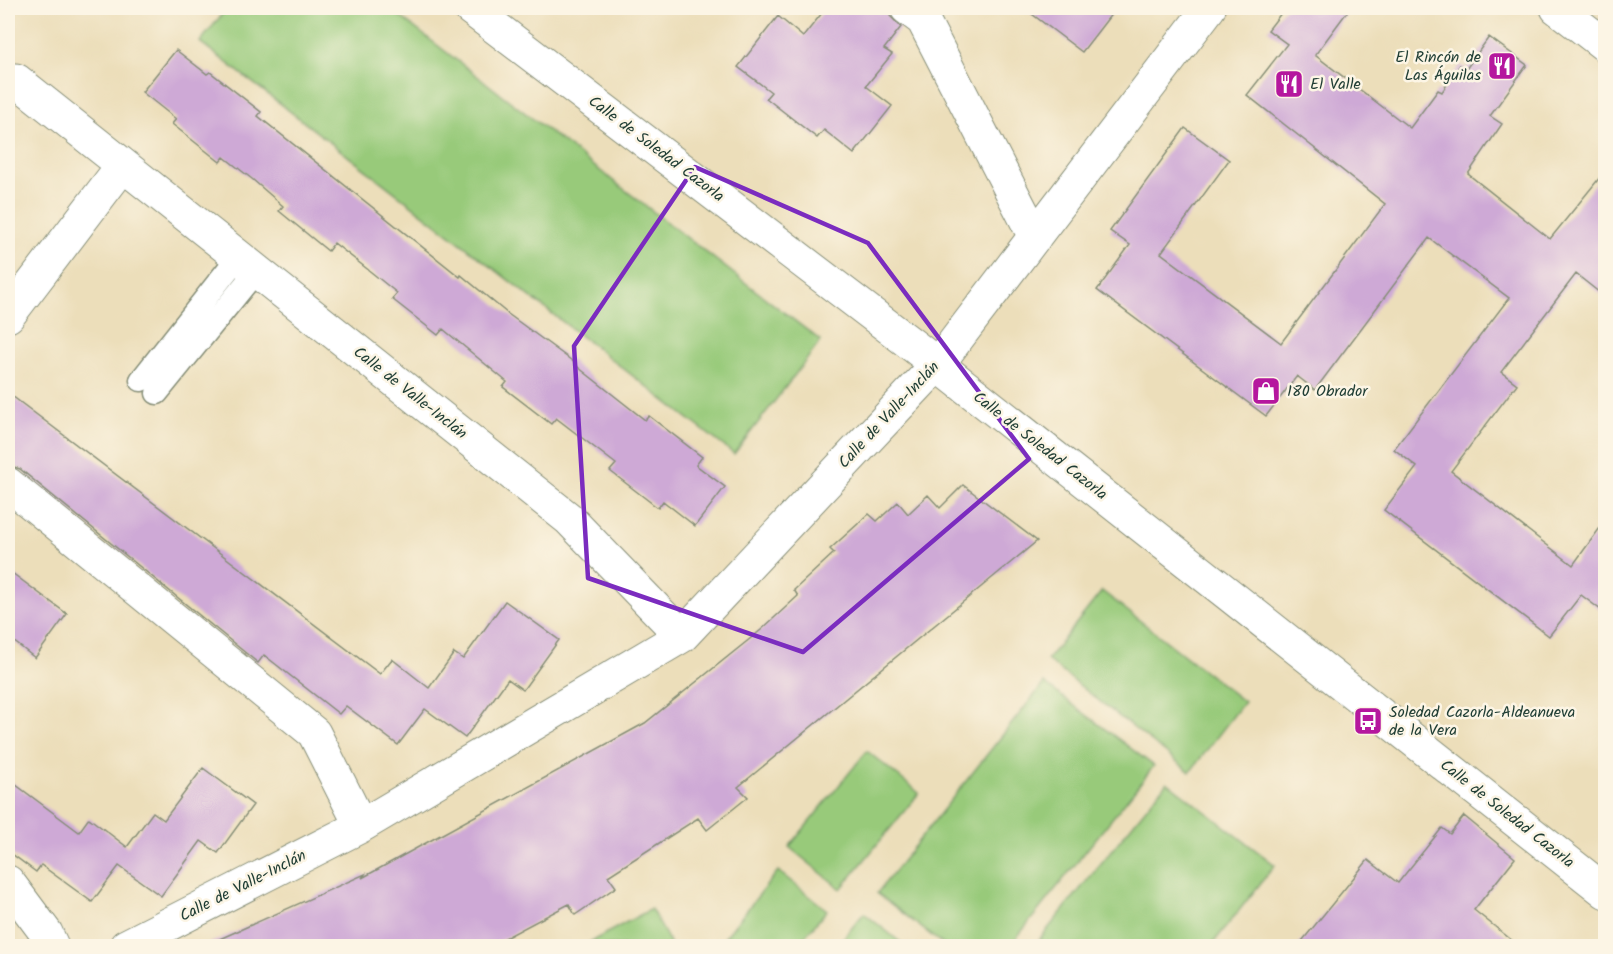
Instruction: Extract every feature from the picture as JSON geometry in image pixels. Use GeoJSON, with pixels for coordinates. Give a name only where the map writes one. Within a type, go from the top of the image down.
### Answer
{"type":"FeatureCollection","features":[{"type":"Feature","properties":{"kind":"street","name":"Calle de Soledad Cazorla"},"geometry":{"type":"LineString","coordinates":[[470,8],[937,365],[1605,892]]}},
{"type":"Feature","properties":{"kind":"street"},"geometry":{"type":"LineString","coordinates":[[907,8],[922,20],[1035,237]]}},
{"type":"Feature","properties":{"kind":"street","name":"Calle de Valle-Inclán"},"geometry":{"type":"LineString","coordinates":[[126,946],[361,826],[682,636],[937,365],[1209,8]]}},
{"type":"Feature","properties":{"kind":"street"},"geometry":{"type":"LineString","coordinates":[[1557,8],[1605,46]]}},
{"type":"Feature","properties":{"kind":"street","name":"Calle de Valle-Inclán"},"geometry":{"type":"LineString","coordinates":[[16,80],[569,519],[682,636]]}},
{"type":"Feature","properties":{"kind":"street"},"geometry":{"type":"LineString","coordinates":[[8,316],[123,165]]}},
{"type":"Feature","properties":{"kind":"street"},"geometry":{"type":"LineString","coordinates":[[8,484],[314,733],[361,826]]}},
{"type":"Feature","properties":{"kind":"street"},"geometry":{"type":"LineString","coordinates":[[8,882],[46,933],[52,946]]}},
{"type":"Feature","properties":{"kind":"lane"},"geometry":{"type":"LineString","coordinates":[[149,386],[247,264]]}},
{"type":"Feature","properties":{"kind":"highlighted area"},"geometry":{"type":"Polygon","coordinates":[[[695,167],[868,243],[1029,459],[803,652],[588,578],[574,346],[695,167]]]}},
{"type":"Feature","properties":{"kind":"green space"},"geometry":{"type":"Polygon","coordinates":[[[227,8],[389,8],[821,341],[734,454],[200,42],[227,8]]]}},
{"type":"Feature","properties":{"kind":"green space"},"geometry":{"type":"Polygon","coordinates":[[[1102,591],[1244,702],[1190,772],[1047,660],[1102,591]]]}},
{"type":"Feature","properties":{"kind":"green space"},"geometry":{"type":"Polygon","coordinates":[[[1044,683],[1154,766],[1010,946],[945,946],[877,893],[1044,683]]]}},
{"type":"Feature","properties":{"kind":"green space"},"geometry":{"type":"Polygon","coordinates":[[[867,751],[919,793],[841,889],[789,847],[867,751]]]}},
{"type":"Feature","properties":{"kind":"green space"},"geometry":{"type":"Polygon","coordinates":[[[1167,782],[1275,865],[1211,946],[1034,946],[1167,782]]]}},
{"type":"Feature","properties":{"kind":"green space"},"geometry":{"type":"Polygon","coordinates":[[[778,871],[827,910],[797,946],[718,946],[778,871]]]}},
{"type":"Feature","properties":{"kind":"green space"},"geometry":{"type":"Polygon","coordinates":[[[651,909],[672,946],[593,946],[590,942],[651,909]]]}},
{"type":"Feature","properties":{"kind":"green space"},"geometry":{"type":"Polygon","coordinates":[[[864,913],[905,946],[837,946],[864,913]]]}},
{"type":"Feature","properties":{"kind":"building"},"geometry":{"type":"Polygon","coordinates":[[[826,8],[889,8],[890,16],[901,27],[884,49],[892,54],[866,86],[892,106],[854,154],[824,130],[817,138],[766,98],[771,92],[738,67],[778,16],[803,37],[826,8]]]}},
{"type":"Feature","properties":{"kind":"building"},"geometry":{"type":"Polygon","coordinates":[[[1024,8],[1116,8],[1082,52],[1024,8]]]}},
{"type":"Feature","properties":{"kind":"building"},"geometry":{"type":"Polygon","coordinates":[[[1285,8],[1350,8],[1315,55],[1410,128],[1438,90],[1442,92],[1460,65],[1466,69],[1489,37],[1527,65],[1490,116],[1502,124],[1468,174],[1550,239],[1605,171],[1605,297],[1576,274],[1501,372],[1517,384],[1451,471],[1573,565],[1605,521],[1605,613],[1581,595],[1549,636],[1384,510],[1417,467],[1394,449],[1509,298],[1429,238],[1315,390],[1297,376],[1266,416],[1097,290],[1130,245],[1110,231],[1185,128],[1229,160],[1161,253],[1281,343],[1385,204],[1247,95],[1287,44],[1268,30],[1285,8]]]}},
{"type":"Feature","properties":{"kind":"building"},"geometry":{"type":"Polygon","coordinates":[[[176,50],[207,74],[210,72],[261,112],[258,116],[460,277],[461,275],[508,314],[575,363],[645,420],[649,416],[702,457],[696,465],[725,487],[695,526],[663,501],[658,508],[610,471],[616,464],[556,418],[551,424],[503,387],[507,382],[443,329],[438,335],[392,299],[397,293],[366,268],[334,243],[328,251],[279,211],[283,206],[252,179],[224,157],[220,162],[172,124],[176,119],[142,92],[176,50]]]}},
{"type":"Feature","properties":{"kind":"building"},"geometry":{"type":"Polygon","coordinates":[[[8,393],[380,674],[392,659],[429,688],[454,653],[463,659],[505,601],[559,640],[523,690],[508,679],[465,738],[425,709],[398,745],[346,706],[339,714],[264,655],[258,663],[20,469],[8,465],[8,393]]]}},
{"type":"Feature","properties":{"kind":"building"},"geometry":{"type":"Polygon","coordinates":[[[963,485],[1037,541],[738,787],[748,797],[707,830],[698,818],[608,876],[616,887],[575,915],[569,904],[490,946],[204,946],[365,874],[362,878],[645,723],[761,630],[798,596],[794,590],[834,553],[830,549],[869,514],[877,521],[898,502],[908,514],[928,495],[940,508],[963,485]]]}},
{"type":"Feature","properties":{"kind":"building"},"geometry":{"type":"Polygon","coordinates":[[[8,570],[67,614],[35,658],[8,637],[8,570]]]}},
{"type":"Feature","properties":{"kind":"building"},"geometry":{"type":"Polygon","coordinates":[[[203,768],[253,805],[218,853],[201,841],[161,896],[119,866],[92,902],[41,865],[36,872],[8,851],[8,779],[79,832],[89,818],[127,847],[153,812],[164,820],[203,768]]]}},
{"type":"Feature","properties":{"kind":"building"},"geometry":{"type":"Polygon","coordinates":[[[1464,816],[1515,858],[1474,910],[1519,946],[1298,946],[1368,860],[1398,883],[1442,828],[1450,834],[1464,816]]]}},
{"type":"Feature","properties":{"kind":"place","name":"El Rincón de Las Águilas"},"geometry":{"type":"Point","coordinates":[1502,66]}},
{"type":"Feature","properties":{"kind":"place","name":"El Valle"},"geometry":{"type":"Point","coordinates":[1289,84]}},
{"type":"Feature","properties":{"kind":"place","name":"180 Obrador"},"geometry":{"type":"Point","coordinates":[1266,391]}},
{"type":"Feature","properties":{"kind":"place","name":"Soledad Cazorla-Aldeanueva de la Vera"},"geometry":{"type":"Point","coordinates":[1368,721]}}]}
